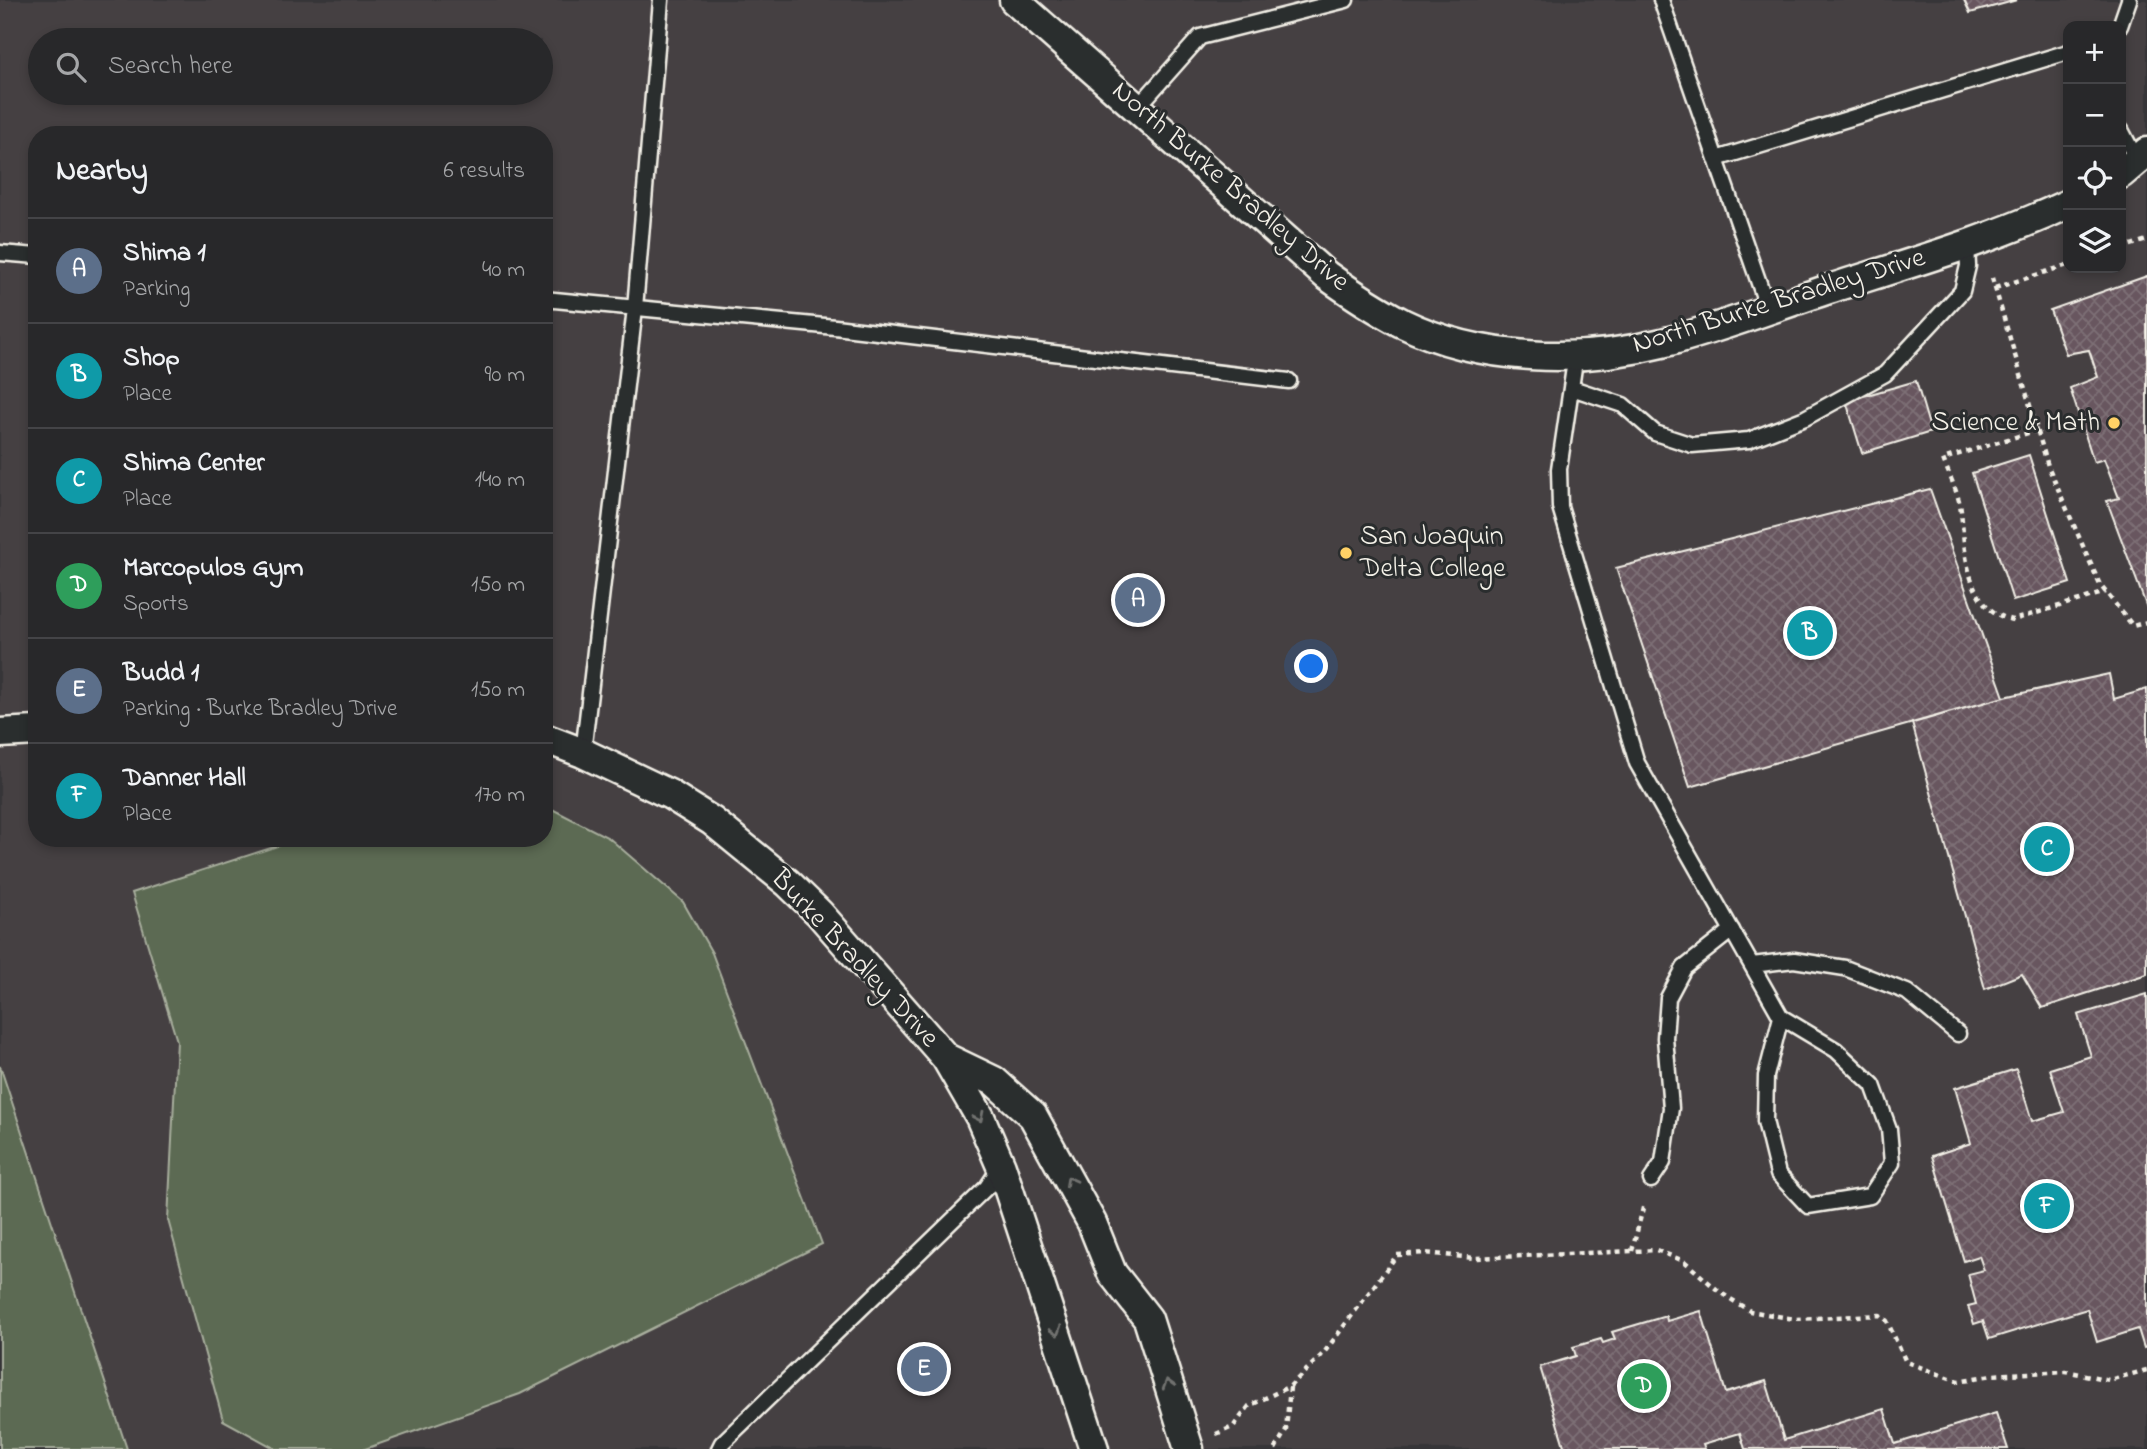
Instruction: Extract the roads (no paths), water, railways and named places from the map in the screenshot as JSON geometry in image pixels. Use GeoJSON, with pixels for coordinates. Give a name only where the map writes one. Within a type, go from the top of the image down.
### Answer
{"type":"FeatureCollection","features":[{"type":"Feature","properties":{"kind":"street","name":"North Burke Bradley Drive"},"geometry":{"type":"LineString","coordinates":[[1014,0],[1326,275],[1363,301],[1405,324],[1472,347],[1545,355],[1630,349],[1663,343],[2022,226],[2063,206]]}},
{"type":"Feature","properties":{"kind":"street"},"geometry":{"type":"LineString","coordinates":[[0,733],[28,731]]}},
{"type":"Feature","properties":{"kind":"street","name":"Burke Bradley Drive"},"geometry":{"type":"LineString","coordinates":[[553,741],[669,794],[712,821],[788,883],[946,1058],[980,1117],[1001,1166],[1094,1449]]}},
{"type":"Feature","properties":{"kind":"street","name":"Burke Bradley Drive"},"geometry":{"type":"LineString","coordinates":[[946,1058],[995,1081],[1034,1116],[1092,1223],[1112,1273],[1148,1319],[1188,1448]]}},
{"type":"Feature","properties":{"kind":"lane"},"geometry":{"type":"LineString","coordinates":[[583,753],[635,308],[662,0]]}},
{"type":"Feature","properties":{"kind":"lane"},"geometry":{"type":"LineString","coordinates":[[1137,108],[1200,37],[1346,0]]}},
{"type":"Feature","properties":{"kind":"lane"},"geometry":{"type":"LineString","coordinates":[[1661,0],[1768,309]]}},
{"type":"Feature","properties":{"kind":"lane"},"geometry":{"type":"LineString","coordinates":[[2122,21],[2129,0]]}},
{"type":"Feature","properties":{"kind":"lane"},"geometry":{"type":"LineString","coordinates":[[1716,159],[2063,54]]}},
{"type":"Feature","properties":{"kind":"lane"},"geometry":{"type":"LineString","coordinates":[[2126,142],[2135,163]]}},
{"type":"Feature","properties":{"kind":"lane"},"geometry":{"type":"LineString","coordinates":[[1572,388],[1623,405],[1655,433],[1692,445],[1749,440],[1805,418],[1885,374],[1962,291],[1974,242]]}},
{"type":"Feature","properties":{"kind":"lane"},"geometry":{"type":"LineString","coordinates":[[0,254],[28,256]]}},
{"type":"Feature","properties":{"kind":"lane"},"geometry":{"type":"LineString","coordinates":[[553,300],[835,327],[1289,381]]}},
{"type":"Feature","properties":{"kind":"lane"},"geometry":{"type":"LineString","coordinates":[[1576,354],[1559,469],[1560,507],[1637,763],[1781,1017],[1836,1050],[1872,1085],[1889,1129],[1892,1163],[1870,1196],[1808,1206],[1778,1174],[1765,1121],[1766,1076],[1781,1017]]}},
{"type":"Feature","properties":{"kind":"lane"},"geometry":{"type":"LineString","coordinates":[[1651,1180],[1663,1162],[1671,1108],[1665,1038],[1668,999],[1684,968],[1732,930]]}},
{"type":"Feature","properties":{"kind":"lane"},"geometry":{"type":"LineString","coordinates":[[1752,965],[1794,960],[1845,968],[1907,992],[1958,1034]]}},
{"type":"Feature","properties":{"kind":"lane"},"geometry":{"type":"LineString","coordinates":[[719,1449],[798,1367],[987,1187],[1001,1166]]}},
{"type":"Feature","properties":{"kind":"place","name":"Science & Math"},"geometry":{"type":"Point","coordinates":[2114,423]}},
{"type":"Feature","properties":{"kind":"place","name":"San Joaquin Delta College"},"geometry":{"type":"Point","coordinates":[1346,553]}},
{"type":"Feature","properties":{"kind":"place","name":"Shima 1"},"geometry":{"type":"Point","coordinates":[1138,600]}},
{"type":"Feature","properties":{"kind":"place","name":"Shop"},"geometry":{"type":"Point","coordinates":[1810,633]}},
{"type":"Feature","properties":{"kind":"place","name":"Shima Center"},"geometry":{"type":"Point","coordinates":[2047,849]}},
{"type":"Feature","properties":{"kind":"place","name":"Danner Hall"},"geometry":{"type":"Point","coordinates":[2047,1206]}},
{"type":"Feature","properties":{"kind":"place","name":"Budd 1"},"geometry":{"type":"Point","coordinates":[924,1369]}},
{"type":"Feature","properties":{"kind":"place","name":"Marcopulos Gym"},"geometry":{"type":"Point","coordinates":[1644,1386]}}]}
